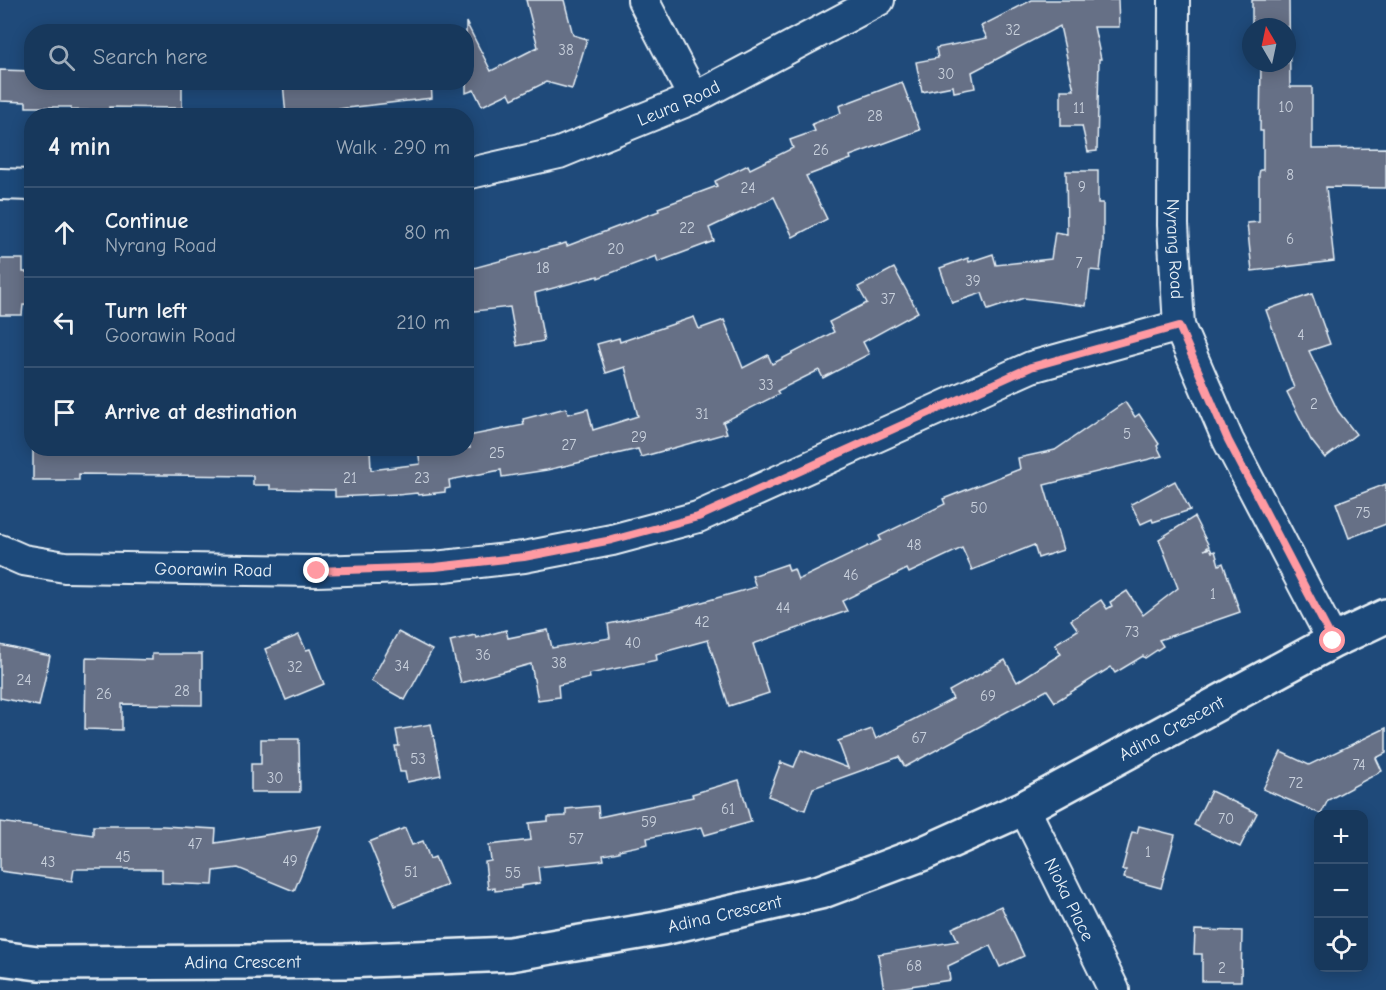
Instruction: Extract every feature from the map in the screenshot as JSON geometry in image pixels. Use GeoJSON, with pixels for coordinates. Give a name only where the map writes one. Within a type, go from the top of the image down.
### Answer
{"type":"FeatureCollection","features":[{"type":"Feature","properties":{"kind":"street"},"geometry":{"type":"LineString","coordinates":[[643,0],[694,98]]}},
{"type":"Feature","properties":{"kind":"street","name":"Leura Road"},"geometry":{"type":"LineString","coordinates":[[474,172],[559,153],[694,98],[879,0]]}},
{"type":"Feature","properties":{"kind":"street","name":"Nyrang Road"},"geometry":{"type":"LineString","coordinates":[[1174,0],[1173,225],[1179,326],[1228,440],[1333,641]]}},
{"type":"Feature","properties":{"kind":"street"},"geometry":{"type":"LineString","coordinates":[[0,184],[24,185]]}},
{"type":"Feature","properties":{"kind":"street","name":"Goorawin Road"},"geometry":{"type":"LineString","coordinates":[[0,550],[23,560],[65,567],[317,571],[435,567],[524,557],[612,540],[698,517],[1031,367],[1179,326]]}},
{"type":"Feature","properties":{"kind":"street","name":"Adina Crescent"},"geometry":{"type":"LineString","coordinates":[[0,958],[38,963],[253,962],[345,961],[510,954],[663,928],[820,892],[924,854],[1024,808],[1333,641],[1386,616]]}},
{"type":"Feature","properties":{"kind":"street","name":"Nioka Place"},"geometry":{"type":"LineString","coordinates":[[1024,808],[1114,990]]}},
{"type":"Feature","properties":{"kind":"building"},"geometry":{"type":"Polygon","coordinates":[[[526,0],[564,0],[573,35],[587,39],[572,89],[546,82],[512,99],[509,93],[482,106],[474,90],[474,38],[491,71],[538,47],[526,0]]]}},
{"type":"Feature","properties":{"kind":"building"},"geometry":{"type":"Polygon","coordinates":[[[1032,0],[1118,0],[1119,27],[1094,27],[1101,59],[1099,59],[1097,151],[1088,152],[1082,126],[1061,126],[1061,90],[1074,90],[1060,26],[972,72],[975,88],[954,92],[953,86],[922,92],[916,62],[938,58],[936,48],[987,38],[981,26],[1032,0]]]}},
{"type":"Feature","properties":{"kind":"building"},"geometry":{"type":"Polygon","coordinates":[[[1252,0],[1289,0],[1289,18],[1252,18],[1252,0]]]}},
{"type":"Feature","properties":{"kind":"building"},"geometry":{"type":"Polygon","coordinates":[[[0,70],[24,71],[24,90],[182,90],[182,108],[26,107],[26,102],[0,101],[0,70]]]}},
{"type":"Feature","properties":{"kind":"building"},"geometry":{"type":"Polygon","coordinates":[[[1261,72],[1290,72],[1290,87],[1312,87],[1312,149],[1386,148],[1386,188],[1326,187],[1334,261],[1252,271],[1247,223],[1259,222],[1259,174],[1260,170],[1263,170],[1263,131],[1260,131],[1261,72]]]}},
{"type":"Feature","properties":{"kind":"building"},"geometry":{"type":"Polygon","coordinates":[[[902,82],[920,130],[850,156],[851,159],[806,176],[827,219],[793,237],[774,197],[709,228],[714,241],[658,262],[656,256],[598,278],[598,276],[535,293],[544,341],[517,346],[510,307],[474,311],[474,268],[566,243],[567,246],[717,186],[715,181],[748,165],[750,169],[793,148],[790,140],[815,131],[812,124],[841,113],[839,106],[902,82]]]}},
{"type":"Feature","properties":{"kind":"building"},"geometry":{"type":"Polygon","coordinates":[[[284,90],[432,90],[432,98],[347,108],[285,108],[284,90]]]}},
{"type":"Feature","properties":{"kind":"building"},"geometry":{"type":"Polygon","coordinates":[[[1066,171],[1098,171],[1098,203],[1103,203],[1100,271],[1090,270],[1086,306],[1024,298],[988,310],[982,293],[952,303],[940,268],[968,258],[969,262],[993,254],[996,265],[1051,259],[1055,232],[1067,234],[1066,171]]]}},
{"type":"Feature","properties":{"kind":"building"},"geometry":{"type":"Polygon","coordinates":[[[0,259],[23,259],[24,305],[22,315],[0,315],[0,259]]]}},
{"type":"Feature","properties":{"kind":"building"},"geometry":{"type":"Polygon","coordinates":[[[894,268],[918,312],[863,342],[869,354],[823,378],[819,370],[777,391],[779,394],[723,422],[727,433],[641,457],[638,449],[547,470],[502,477],[501,470],[449,480],[450,488],[445,489],[445,492],[418,495],[417,493],[335,497],[335,490],[270,489],[270,485],[253,485],[253,476],[79,474],[79,480],[33,480],[33,456],[370,456],[371,470],[420,464],[419,456],[474,456],[474,435],[524,425],[523,419],[566,408],[568,414],[588,409],[593,430],[638,416],[625,367],[606,373],[597,344],[619,338],[620,342],[694,317],[699,329],[724,320],[743,368],[768,355],[772,364],[834,332],[829,322],[867,303],[858,287],[894,268]]]}},
{"type":"Feature","properties":{"kind":"building"},"geometry":{"type":"Polygon","coordinates":[[[1312,294],[1330,344],[1309,351],[1338,411],[1356,434],[1325,458],[1311,440],[1287,392],[1294,388],[1266,310],[1312,294]]]}},
{"type":"Feature","properties":{"kind":"building"},"geometry":{"type":"Polygon","coordinates":[[[1125,402],[1135,417],[1139,414],[1159,444],[1157,446],[1162,456],[1044,485],[1063,550],[1038,558],[1034,545],[972,570],[962,548],[909,573],[907,569],[842,601],[847,611],[753,644],[769,693],[729,706],[708,640],[656,654],[657,660],[589,674],[590,678],[558,685],[559,697],[538,700],[531,664],[461,683],[450,641],[475,635],[476,638],[506,630],[508,638],[548,630],[552,648],[610,638],[608,624],[670,611],[756,587],[752,576],[787,564],[789,571],[794,569],[798,580],[881,540],[879,536],[945,504],[943,499],[1020,469],[1018,458],[1055,450],[1125,402]]]}},
{"type":"Feature","properties":{"kind":"building"},"geometry":{"type":"Polygon","coordinates":[[[1175,481],[1190,510],[1141,524],[1131,504],[1175,481]]]}},
{"type":"Feature","properties":{"kind":"building"},"geometry":{"type":"Polygon","coordinates":[[[1386,484],[1386,524],[1349,538],[1336,503],[1386,484]]]}},
{"type":"Feature","properties":{"kind":"building"},"geometry":{"type":"Polygon","coordinates":[[[1194,517],[1209,546],[1204,550],[1210,548],[1212,552],[1215,551],[1219,565],[1223,563],[1240,612],[1159,640],[1163,646],[1145,658],[1143,656],[1115,673],[1111,667],[1055,702],[1047,690],[905,767],[899,757],[813,788],[805,810],[768,796],[781,762],[794,767],[801,750],[848,768],[838,741],[872,729],[876,739],[953,699],[949,691],[1005,660],[1017,682],[1061,654],[1055,644],[1078,630],[1071,620],[1101,600],[1107,609],[1112,606],[1110,602],[1127,591],[1143,615],[1178,588],[1159,539],[1194,517]]]}},
{"type":"Feature","properties":{"kind":"building"},"geometry":{"type":"Polygon","coordinates":[[[398,632],[432,650],[405,700],[371,681],[398,632]]]}},
{"type":"Feature","properties":{"kind":"building"},"geometry":{"type":"Polygon","coordinates":[[[299,635],[306,650],[310,649],[324,684],[286,700],[265,649],[299,635]]]}},
{"type":"Feature","properties":{"kind":"building"},"geometry":{"type":"Polygon","coordinates":[[[0,645],[50,656],[39,706],[0,698],[0,645]]]}},
{"type":"Feature","properties":{"kind":"building"},"geometry":{"type":"Polygon","coordinates":[[[152,654],[202,654],[202,705],[122,704],[122,730],[85,729],[86,658],[152,660],[152,654]]]}},
{"type":"Feature","properties":{"kind":"building"},"geometry":{"type":"Polygon","coordinates":[[[431,724],[441,775],[407,782],[405,772],[400,772],[395,746],[399,746],[396,730],[431,724]]]}},
{"type":"Feature","properties":{"kind":"building"},"geometry":{"type":"Polygon","coordinates":[[[1386,728],[1386,753],[1376,758],[1382,771],[1328,800],[1323,810],[1314,811],[1263,789],[1281,752],[1309,765],[1386,728]]]}},
{"type":"Feature","properties":{"kind":"building"},"geometry":{"type":"Polygon","coordinates":[[[261,739],[299,739],[300,792],[251,792],[251,764],[261,764],[261,739]]]}},
{"type":"Feature","properties":{"kind":"building"},"geometry":{"type":"Polygon","coordinates":[[[739,780],[751,822],[705,835],[702,827],[647,838],[648,844],[603,855],[604,860],[538,867],[540,883],[495,891],[495,888],[488,889],[485,862],[491,861],[489,845],[531,840],[529,823],[548,821],[548,817],[566,816],[566,809],[598,806],[599,817],[693,797],[692,794],[739,780]]]}},
{"type":"Feature","properties":{"kind":"building"},"geometry":{"type":"Polygon","coordinates":[[[1211,791],[1257,813],[1240,847],[1194,825],[1211,791]]]}},
{"type":"Feature","properties":{"kind":"building"},"geometry":{"type":"Polygon","coordinates":[[[0,822],[93,835],[93,826],[216,829],[215,843],[321,826],[294,891],[238,868],[214,871],[213,885],[162,883],[162,869],[74,869],[72,881],[0,871],[0,822]]]}},
{"type":"Feature","properties":{"kind":"building"},"geometry":{"type":"Polygon","coordinates":[[[1139,826],[1175,835],[1161,888],[1124,878],[1126,870],[1122,870],[1132,832],[1137,833],[1139,826]]]}},
{"type":"Feature","properties":{"kind":"building"},"geometry":{"type":"Polygon","coordinates":[[[405,828],[412,845],[423,841],[430,859],[435,857],[447,885],[395,906],[369,842],[405,828]]]}},
{"type":"Feature","properties":{"kind":"building"},"geometry":{"type":"Polygon","coordinates":[[[1001,906],[1024,956],[1000,967],[990,946],[948,966],[950,980],[884,990],[878,954],[958,941],[952,928],[1001,906]]]}},
{"type":"Feature","properties":{"kind":"building"},"geometry":{"type":"Polygon","coordinates":[[[1195,930],[1242,931],[1241,981],[1202,981],[1202,954],[1194,954],[1195,930]]]}},
{"type":"Feature","properties":{"kind":"route"},"geometry":{"type":"LineString","coordinates":[[317,571],[435,567],[524,557],[612,540],[698,517],[1031,367],[1179,326],[1228,440],[1333,641]]}}]}
